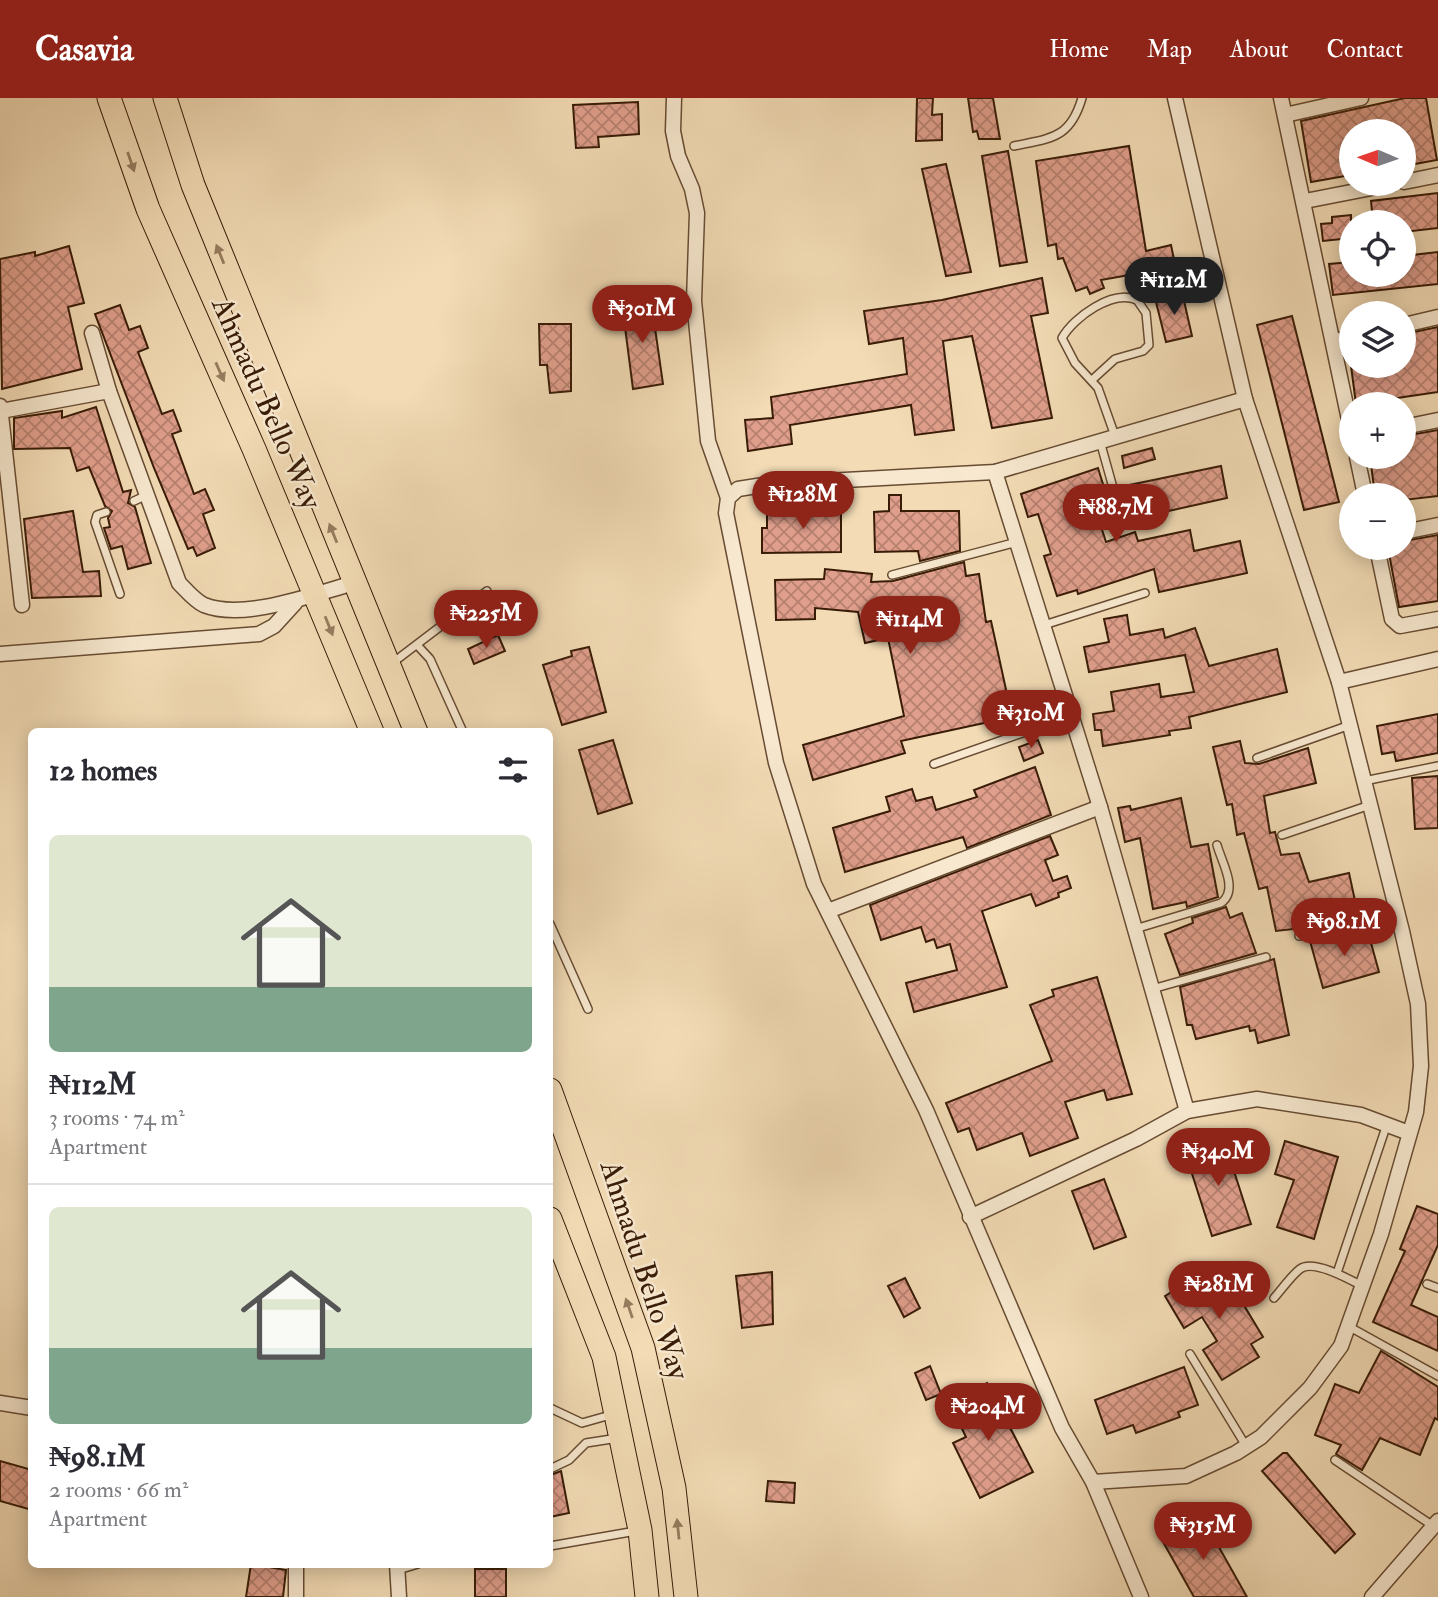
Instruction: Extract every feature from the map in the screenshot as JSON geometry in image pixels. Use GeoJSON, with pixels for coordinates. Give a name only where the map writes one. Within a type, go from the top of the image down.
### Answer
{"type":"FeatureCollection","features":[{"type":"Feature","properties":{"kind":"main road","name":"Ahmadu Bello Way"},"geometry":{"type":"LineString","coordinates":[[109,98],[148,209],[306,598],[370,728]]}},
{"type":"Feature","properties":{"kind":"main road","name":"Ahmadu Bello Way"},"geometry":{"type":"LineString","coordinates":[[165,98],[193,185],[415,728]]}},
{"type":"Feature","properties":{"kind":"main road","name":"Ahmadu Bello Way"},"geometry":{"type":"LineString","coordinates":[[553,1098],[643,1348],[674,1488],[685,1597]]}},
{"type":"Feature","properties":{"kind":"main road"},"geometry":{"type":"LineString","coordinates":[[553,1227],[604,1357],[640,1530],[647,1597]]}},
{"type":"Feature","properties":{"kind":"street"},"geometry":{"type":"LineString","coordinates":[[674,98],[673,131],[678,156],[692,189],[697,213],[694,301],[708,441],[728,498],[726,513],[784,794],[811,875],[926,1110],[1062,1428],[1093,1482],[1141,1597]]}},
{"type":"Feature","properties":{"kind":"street"},"geometry":{"type":"LineString","coordinates":[[1093,1482],[1186,1476],[1246,1446],[1284,1418],[1310,1388],[1340,1346],[1348,1326],[1381,1234],[1418,1100],[1421,1033],[1418,1004],[1400,921],[1339,682],[1245,399],[1175,98]]}},
{"type":"Feature","properties":{"kind":"street"},"geometry":{"type":"LineString","coordinates":[[1282,98],[1343,392]]}},
{"type":"Feature","properties":{"kind":"street"},"geometry":{"type":"LineString","coordinates":[[1285,115],[1361,98]]}},
{"type":"Feature","properties":{"kind":"street"},"geometry":{"type":"LineString","coordinates":[[1416,180],[1438,175]]}},
{"type":"Feature","properties":{"kind":"street"},"geometry":{"type":"LineString","coordinates":[[1305,201],[1339,194]]}},
{"type":"Feature","properties":{"kind":"street"},"geometry":{"type":"LineString","coordinates":[[1416,322],[1438,317]]}},
{"type":"Feature","properties":{"kind":"street"},"geometry":{"type":"LineString","coordinates":[[92,333],[141,498],[179,583],[201,604],[220,609],[306,598],[354,583]]}},
{"type":"Feature","properties":{"kind":"street"},"geometry":{"type":"LineString","coordinates":[[1333,342],[1339,340]]}},
{"type":"Feature","properties":{"kind":"street"},"geometry":{"type":"LineString","coordinates":[[1,411],[109,391]]}},
{"type":"Feature","properties":{"kind":"street"},"geometry":{"type":"LineString","coordinates":[[728,498],[738,489],[770,484],[995,472],[1245,399]]}},
{"type":"Feature","properties":{"kind":"street"},"geometry":{"type":"LineString","coordinates":[[0,406],[22,605]]}},
{"type":"Feature","properties":{"kind":"street"},"geometry":{"type":"LineString","coordinates":[[1416,425],[1438,420]]}},
{"type":"Feature","properties":{"kind":"street"},"geometry":{"type":"LineString","coordinates":[[995,472],[1100,807],[1187,1111]]}},
{"type":"Feature","properties":{"kind":"street"},"geometry":{"type":"LineString","coordinates":[[1416,529],[1438,524]]}},
{"type":"Feature","properties":{"kind":"street"},"geometry":{"type":"LineString","coordinates":[[1380,560],[1392,620],[1400,626],[1438,619]]}},
{"type":"Feature","properties":{"kind":"street"},"geometry":{"type":"LineString","coordinates":[[0,654],[259,634],[274,626],[306,598]]}},
{"type":"Feature","properties":{"kind":"street"},"geometry":{"type":"LineString","coordinates":[[1339,682],[1438,659]]}},
{"type":"Feature","properties":{"kind":"street"},"geometry":{"type":"LineString","coordinates":[[828,911],[1100,807]]}},
{"type":"Feature","properties":{"kind":"street"},"geometry":{"type":"LineString","coordinates":[[970,1217],[1136,1139],[1187,1111],[1257,1099],[1361,1115],[1409,1133]]}},
{"type":"Feature","properties":{"kind":"street"},"geometry":{"type":"LineString","coordinates":[[0,1403],[28,1407]]}},
{"type":"Feature","properties":{"kind":"street"},"geometry":{"type":"LineString","coordinates":[[1372,1597],[1436,1524]]}},
{"type":"Feature","properties":{"kind":"street"},"geometry":{"type":"LineString","coordinates":[[296,1568],[296,1597]]}},
{"type":"Feature","properties":{"kind":"street"},"geometry":{"type":"LineString","coordinates":[[397,1568],[399,1597]]}},
{"type":"Feature","properties":{"kind":"lane"},"geometry":{"type":"LineString","coordinates":[[1014,146],[1063,133],[1075,121],[1082,98]]}},
{"type":"Feature","properties":{"kind":"lane"},"geometry":{"type":"LineString","coordinates":[[1092,380],[1115,359],[1143,351],[1149,345],[1146,313],[1137,300],[1118,296],[1071,323],[1062,338],[1075,363],[1092,380],[1102,399],[1115,437]]}},
{"type":"Feature","properties":{"kind":"lane"},"geometry":{"type":"LineString","coordinates":[[1100,441],[1122,520]]}},
{"type":"Feature","properties":{"kind":"lane"},"geometry":{"type":"LineString","coordinates":[[106,512],[97,515],[95,522],[120,594]]}},
{"type":"Feature","properties":{"kind":"lane"},"geometry":{"type":"LineString","coordinates":[[892,575],[1017,542]]}},
{"type":"Feature","properties":{"kind":"lane"},"geometry":{"type":"LineString","coordinates":[[391,665],[487,591]]}},
{"type":"Feature","properties":{"kind":"lane"},"geometry":{"type":"LineString","coordinates":[[1043,626],[1145,593]]}},
{"type":"Feature","properties":{"kind":"lane"},"geometry":{"type":"LineString","coordinates":[[418,646],[430,659],[461,728]]}},
{"type":"Feature","properties":{"kind":"lane"},"geometry":{"type":"LineString","coordinates":[[934,764],[1071,716]]}},
{"type":"Feature","properties":{"kind":"lane"},"geometry":{"type":"LineString","coordinates":[[1257,758],[1350,725]]}},
{"type":"Feature","properties":{"kind":"lane"},"geometry":{"type":"LineString","coordinates":[[1363,781],[1438,766]]}},
{"type":"Feature","properties":{"kind":"lane"},"geometry":{"type":"LineString","coordinates":[[1283,835],[1370,805]]}},
{"type":"Feature","properties":{"kind":"lane"},"geometry":{"type":"LineString","coordinates":[[1135,929],[1221,903],[1228,898],[1231,890],[1217,845]]}},
{"type":"Feature","properties":{"kind":"lane"},"geometry":{"type":"LineString","coordinates":[[1299,936],[1400,921]]}},
{"type":"Feature","properties":{"kind":"lane"},"geometry":{"type":"LineString","coordinates":[[553,931],[588,1009]]}},
{"type":"Feature","properties":{"kind":"lane"},"geometry":{"type":"LineString","coordinates":[[1152,989],[1266,957]]}},
{"type":"Feature","properties":{"kind":"lane"},"geometry":{"type":"LineString","coordinates":[[1337,1273],[1387,1123]]}},
{"type":"Feature","properties":{"kind":"lane"},"geometry":{"type":"LineString","coordinates":[[1275,1298],[1301,1268],[1308,1265],[1337,1273],[1362,1286]]}},
{"type":"Feature","properties":{"kind":"lane"},"geometry":{"type":"LineString","coordinates":[[1427,1284],[1438,1288]]}},
{"type":"Feature","properties":{"kind":"lane"},"geometry":{"type":"LineString","coordinates":[[1348,1326],[1438,1376]]}},
{"type":"Feature","properties":{"kind":"lane"},"geometry":{"type":"LineString","coordinates":[[1189,1354],[1246,1446]]}},
{"type":"Feature","properties":{"kind":"lane"},"geometry":{"type":"LineString","coordinates":[[553,1409],[582,1423],[617,1413]]}},
{"type":"Feature","properties":{"kind":"lane"},"geometry":{"type":"LineString","coordinates":[[553,1468],[569,1460],[586,1443],[622,1437]]}},
{"type":"Feature","properties":{"kind":"lane"},"geometry":{"type":"LineString","coordinates":[[1335,1461],[1436,1524]]}},
{"type":"Feature","properties":{"kind":"lane"},"geometry":{"type":"LineString","coordinates":[[553,1545],[640,1530]]}},
{"type":"Feature","properties":{"kind":"building"},"geometry":{"type":"Polygon","coordinates":[[[917,98],[933,98],[932,115],[942,114],[942,140],[916,141],[917,98]]]}},
{"type":"Feature","properties":{"kind":"building"},"geometry":{"type":"Polygon","coordinates":[[[968,98],[993,98],[1000,139],[979,139],[977,131],[973,132],[968,98]]]}},
{"type":"Feature","properties":{"kind":"building"},"geometry":{"type":"Polygon","coordinates":[[[1405,98],[1426,98],[1437,160],[1416,164],[1416,119],[1339,119],[1339,177],[1311,182],[1301,121],[1405,98]]]}},
{"type":"Feature","properties":{"kind":"building"},"geometry":{"type":"Polygon","coordinates":[[[638,102],[639,134],[598,137],[599,147],[576,148],[573,105],[638,102]]]}},
{"type":"Feature","properties":{"kind":"building"},"geometry":{"type":"Polygon","coordinates":[[[1129,146],[1146,251],[1171,245],[1176,269],[1159,273],[1160,279],[1148,282],[1146,272],[1101,280],[1104,288],[1090,294],[1087,287],[1076,291],[1063,258],[1058,259],[1056,244],[1048,246],[1036,161],[1129,146]]]}},
{"type":"Feature","properties":{"kind":"building"},"geometry":{"type":"Polygon","coordinates":[[[1008,151],[1027,262],[1000,266],[982,156],[1008,151]]]}},
{"type":"Feature","properties":{"kind":"building"},"geometry":{"type":"Polygon","coordinates":[[[946,164],[971,272],[946,276],[922,169],[946,164]]]}},
{"type":"Feature","properties":{"kind":"building"},"geometry":{"type":"Polygon","coordinates":[[[1438,193],[1438,228],[1416,231],[1416,210],[1372,210],[1371,201],[1438,193]]]}},
{"type":"Feature","properties":{"kind":"building"},"geometry":{"type":"Polygon","coordinates":[[[1339,216],[1339,239],[1323,241],[1321,224],[1332,223],[1332,217],[1339,216]]]}},
{"type":"Feature","properties":{"kind":"building"},"geometry":{"type":"Polygon","coordinates":[[[69,246],[84,303],[68,307],[82,369],[2,389],[0,259],[35,252],[35,256],[69,246]]]}},
{"type":"Feature","properties":{"kind":"building"},"geometry":{"type":"Polygon","coordinates":[[[1438,252],[1438,284],[1416,286],[1416,255],[1438,252]]]}},
{"type":"Feature","properties":{"kind":"building"},"geometry":{"type":"Polygon","coordinates":[[[1339,263],[1339,287],[1409,287],[1333,295],[1329,264],[1339,263]]]}},
{"type":"Feature","properties":{"kind":"building"},"geometry":{"type":"Polygon","coordinates":[[[1042,278],[1048,313],[1031,316],[1052,418],[992,428],[972,336],[943,341],[954,430],[915,435],[911,405],[790,425],[792,444],[748,451],[745,420],[773,418],[771,397],[907,374],[903,338],[869,344],[864,311],[942,300],[1042,278]]]}},
{"type":"Feature","properties":{"kind":"building"},"geometry":{"type":"Polygon","coordinates":[[[1182,292],[1192,336],[1166,342],[1155,298],[1182,292]]]}},
{"type":"Feature","properties":{"kind":"building"},"geometry":{"type":"Polygon","coordinates":[[[651,300],[663,384],[633,389],[622,304],[651,300]]]}},
{"type":"Feature","properties":{"kind":"building"},"geometry":{"type":"Polygon","coordinates":[[[120,305],[129,330],[140,326],[148,348],[138,352],[162,414],[173,410],[181,431],[172,434],[194,494],[205,489],[214,510],[203,514],[215,548],[197,556],[193,547],[188,549],[95,314],[120,305]]]}},
{"type":"Feature","properties":{"kind":"building"},"geometry":{"type":"Polygon","coordinates":[[[1292,316],[1339,502],[1304,510],[1257,325],[1292,316]]]}},
{"type":"Feature","properties":{"kind":"building"},"geometry":{"type":"Polygon","coordinates":[[[539,324],[571,324],[571,391],[550,393],[547,365],[540,365],[539,324]]]}},
{"type":"Feature","properties":{"kind":"building"},"geometry":{"type":"Polygon","coordinates":[[[1438,327],[1438,392],[1416,395],[1416,392],[1354,392],[1353,378],[1416,378],[1416,332],[1438,327]]]}},
{"type":"Feature","properties":{"kind":"building"},"geometry":{"type":"Polygon","coordinates":[[[96,407],[123,492],[131,490],[128,503],[135,507],[151,563],[128,569],[122,546],[111,549],[104,528],[110,527],[108,518],[112,511],[105,506],[89,467],[77,471],[70,448],[14,449],[14,418],[62,411],[62,418],[96,407]]]}},
{"type":"Feature","properties":{"kind":"building"},"geometry":{"type":"Polygon","coordinates":[[[1438,430],[1438,496],[1416,499],[1416,483],[1373,483],[1372,469],[1416,469],[1416,434],[1438,430]]]}},
{"type":"Feature","properties":{"kind":"building"},"geometry":{"type":"Polygon","coordinates":[[[1152,448],[1155,459],[1124,468],[1122,456],[1152,448]]]}},
{"type":"Feature","properties":{"kind":"building"},"geometry":{"type":"Polygon","coordinates":[[[1221,466],[1227,498],[1137,518],[1129,485],[1221,466]]]}},
{"type":"Feature","properties":{"kind":"building"},"geometry":{"type":"Polygon","coordinates":[[[1098,468],[1110,507],[1096,511],[1106,542],[1135,532],[1138,541],[1190,530],[1194,551],[1240,541],[1247,573],[1159,592],[1154,569],[1078,594],[1077,590],[1057,596],[1044,556],[1051,554],[1038,514],[1028,517],[1021,494],[1098,468]]]}},
{"type":"Feature","properties":{"kind":"building"},"geometry":{"type":"Polygon","coordinates":[[[889,495],[901,495],[901,511],[959,511],[960,551],[920,561],[918,551],[875,552],[874,512],[889,511],[889,495]]]}},
{"type":"Feature","properties":{"kind":"building"},"geometry":{"type":"Polygon","coordinates":[[[841,508],[841,552],[762,553],[762,528],[767,528],[767,509],[841,508]]]}},
{"type":"Feature","properties":{"kind":"building"},"geometry":{"type":"Polygon","coordinates":[[[73,511],[83,572],[99,571],[101,596],[32,598],[24,519],[73,511]]]}},
{"type":"Feature","properties":{"kind":"building"},"geometry":{"type":"Polygon","coordinates":[[[1438,535],[1438,601],[1399,607],[1390,560],[1416,560],[1416,539],[1438,535]]]}},
{"type":"Feature","properties":{"kind":"building"},"geometry":{"type":"Polygon","coordinates":[[[964,562],[966,576],[979,574],[986,622],[991,621],[1012,717],[901,741],[905,753],[813,780],[803,745],[904,716],[888,638],[865,643],[858,612],[815,608],[815,619],[776,620],[775,580],[824,579],[825,569],[872,574],[871,582],[893,581],[964,562]]]}},
{"type":"Feature","properties":{"kind":"building"},"geometry":{"type":"Polygon","coordinates":[[[1127,615],[1130,635],[1163,629],[1165,638],[1195,628],[1209,666],[1277,649],[1287,692],[1189,717],[1191,728],[1169,731],[1170,735],[1103,746],[1101,730],[1095,730],[1093,714],[1114,711],[1111,692],[1159,684],[1161,697],[1194,692],[1185,655],[1089,672],[1084,647],[1109,642],[1104,619],[1127,615]]]}},
{"type":"Feature","properties":{"kind":"building"},"geometry":{"type":"Polygon","coordinates":[[[498,635],[505,651],[474,664],[468,649],[498,635]]]}},
{"type":"Feature","properties":{"kind":"building"},"geometry":{"type":"Polygon","coordinates":[[[589,647],[606,712],[562,725],[543,665],[572,656],[571,651],[589,647]]]}},
{"type":"Feature","properties":{"kind":"building"},"geometry":{"type":"Polygon","coordinates":[[[1438,714],[1438,753],[1396,761],[1394,752],[1382,754],[1377,726],[1438,714]]]}},
{"type":"Feature","properties":{"kind":"building"},"geometry":{"type":"Polygon","coordinates":[[[613,740],[632,803],[598,814],[579,750],[613,740]]]}},
{"type":"Feature","properties":{"kind":"building"},"geometry":{"type":"Polygon","coordinates":[[[1038,740],[1043,753],[1024,761],[1019,747],[1038,740]]]}},
{"type":"Feature","properties":{"kind":"building"},"geometry":{"type":"Polygon","coordinates":[[[1240,741],[1245,763],[1259,764],[1308,748],[1316,783],[1264,796],[1270,833],[1275,832],[1281,855],[1299,853],[1309,882],[1349,873],[1357,910],[1337,914],[1340,924],[1276,931],[1267,887],[1259,889],[1244,833],[1237,835],[1232,804],[1227,805],[1213,747],[1240,741]]]}},
{"type":"Feature","properties":{"kind":"building"},"geometry":{"type":"Polygon","coordinates":[[[1035,767],[1051,815],[967,848],[963,837],[845,872],[833,828],[890,811],[886,797],[912,789],[916,801],[932,797],[936,810],[977,797],[974,790],[1035,767]]]}},
{"type":"Feature","properties":{"kind":"building"},"geometry":{"type":"Polygon","coordinates":[[[1438,776],[1438,828],[1415,829],[1412,778],[1438,776]]]}},
{"type":"Feature","properties":{"kind":"building"},"geometry":{"type":"Polygon","coordinates":[[[1181,798],[1191,847],[1208,844],[1218,897],[1187,907],[1186,902],[1153,909],[1140,838],[1125,842],[1118,808],[1130,806],[1131,810],[1181,798]]]}},
{"type":"Feature","properties":{"kind":"building"},"geometry":{"type":"Polygon","coordinates":[[[1050,836],[1058,855],[1045,860],[1053,881],[1067,876],[1071,888],[1058,893],[1059,897],[1036,906],[1031,894],[982,911],[1007,987],[914,1012],[906,983],[957,970],[950,944],[937,948],[934,939],[926,942],[921,927],[881,940],[870,905],[1050,836]]]}},
{"type":"Feature","properties":{"kind":"building"},"geometry":{"type":"Polygon","coordinates":[[[1226,907],[1230,918],[1242,913],[1256,953],[1180,975],[1165,934],[1193,923],[1192,918],[1226,907]]]}},
{"type":"Feature","properties":{"kind":"building"},"geometry":{"type":"Polygon","coordinates":[[[1368,932],[1379,972],[1323,988],[1310,941],[1368,932]]]}},
{"type":"Feature","properties":{"kind":"building"},"geometry":{"type":"Polygon","coordinates":[[[1274,959],[1289,1035],[1258,1043],[1255,1030],[1250,1031],[1249,1026],[1196,1039],[1192,1025],[1187,1025],[1180,987],[1274,959]]]}},
{"type":"Feature","properties":{"kind":"building"},"geometry":{"type":"Polygon","coordinates":[[[1097,977],[1132,1094],[1107,1100],[1104,1090],[1065,1102],[1078,1138],[1030,1156],[1022,1133],[977,1150],[969,1128],[958,1132],[946,1103],[1052,1061],[1030,1005],[1054,996],[1052,990],[1097,977]]]}},
{"type":"Feature","properties":{"kind":"building"},"geometry":{"type":"Polygon","coordinates":[[[1224,1140],[1251,1224],[1212,1236],[1185,1152],[1224,1140]]]}},
{"type":"Feature","properties":{"kind":"building"},"geometry":{"type":"Polygon","coordinates":[[[1285,1141],[1338,1157],[1314,1239],[1277,1227],[1294,1180],[1275,1174],[1285,1141]]]}},
{"type":"Feature","properties":{"kind":"building"},"geometry":{"type":"Polygon","coordinates":[[[1104,1179],[1126,1237],[1094,1249],[1072,1191],[1104,1179]]]}},
{"type":"Feature","properties":{"kind":"building"},"geometry":{"type":"Polygon","coordinates":[[[1417,1206],[1438,1214],[1438,1245],[1411,1305],[1438,1317],[1438,1351],[1373,1322],[1405,1251],[1400,1249],[1417,1206]]]}},
{"type":"Feature","properties":{"kind":"building"},"geometry":{"type":"Polygon","coordinates":[[[772,1272],[773,1324],[742,1328],[736,1276],[772,1272]]]}},
{"type":"Feature","properties":{"kind":"building"},"geometry":{"type":"Polygon","coordinates":[[[1202,1273],[1209,1284],[1225,1274],[1263,1337],[1251,1344],[1259,1357],[1222,1380],[1203,1350],[1217,1341],[1202,1317],[1184,1328],[1165,1296],[1202,1273]]]}},
{"type":"Feature","properties":{"kind":"building"},"geometry":{"type":"Polygon","coordinates":[[[905,1278],[920,1308],[904,1317],[888,1286],[905,1278]]]}},
{"type":"Feature","properties":{"kind":"building"},"geometry":{"type":"Polygon","coordinates":[[[1381,1351],[1438,1387],[1438,1420],[1435,1418],[1420,1455],[1380,1438],[1362,1470],[1336,1454],[1341,1445],[1315,1435],[1335,1384],[1359,1393],[1381,1351]]]}},
{"type":"Feature","properties":{"kind":"building"},"geometry":{"type":"Polygon","coordinates":[[[930,1366],[941,1394],[926,1400],[915,1373],[930,1366]]]}},
{"type":"Feature","properties":{"kind":"building"},"geometry":{"type":"Polygon","coordinates":[[[1184,1367],[1198,1405],[1178,1412],[1180,1417],[1136,1433],[1133,1425],[1107,1434],[1095,1400],[1184,1367]]]}},
{"type":"Feature","properties":{"kind":"building"},"geometry":{"type":"Polygon","coordinates":[[[987,1383],[1033,1472],[980,1498],[953,1443],[966,1437],[949,1402],[987,1383]]]}},
{"type":"Feature","properties":{"kind":"building"},"geometry":{"type":"Polygon","coordinates":[[[1283,1453],[1287,1453],[1355,1534],[1335,1553],[1262,1471],[1283,1453]]]}},
{"type":"Feature","properties":{"kind":"building"},"geometry":{"type":"Polygon","coordinates":[[[0,1461],[28,1469],[28,1509],[0,1501],[0,1461]]]}},
{"type":"Feature","properties":{"kind":"building"},"geometry":{"type":"Polygon","coordinates":[[[561,1471],[569,1513],[553,1516],[553,1474],[561,1471]]]}},
{"type":"Feature","properties":{"kind":"building"},"geometry":{"type":"Polygon","coordinates":[[[768,1481],[795,1483],[794,1503],[766,1501],[768,1481]]]}},
{"type":"Feature","properties":{"kind":"building"},"geometry":{"type":"Polygon","coordinates":[[[1202,1517],[1247,1597],[1194,1597],[1162,1540],[1202,1517]]]}},
{"type":"Feature","properties":{"kind":"building"},"geometry":{"type":"Polygon","coordinates":[[[250,1568],[286,1570],[283,1597],[246,1597],[250,1568]]]}},
{"type":"Feature","properties":{"kind":"building"},"geometry":{"type":"Polygon","coordinates":[[[475,1569],[506,1569],[506,1597],[475,1597],[475,1569]]]}}]}
